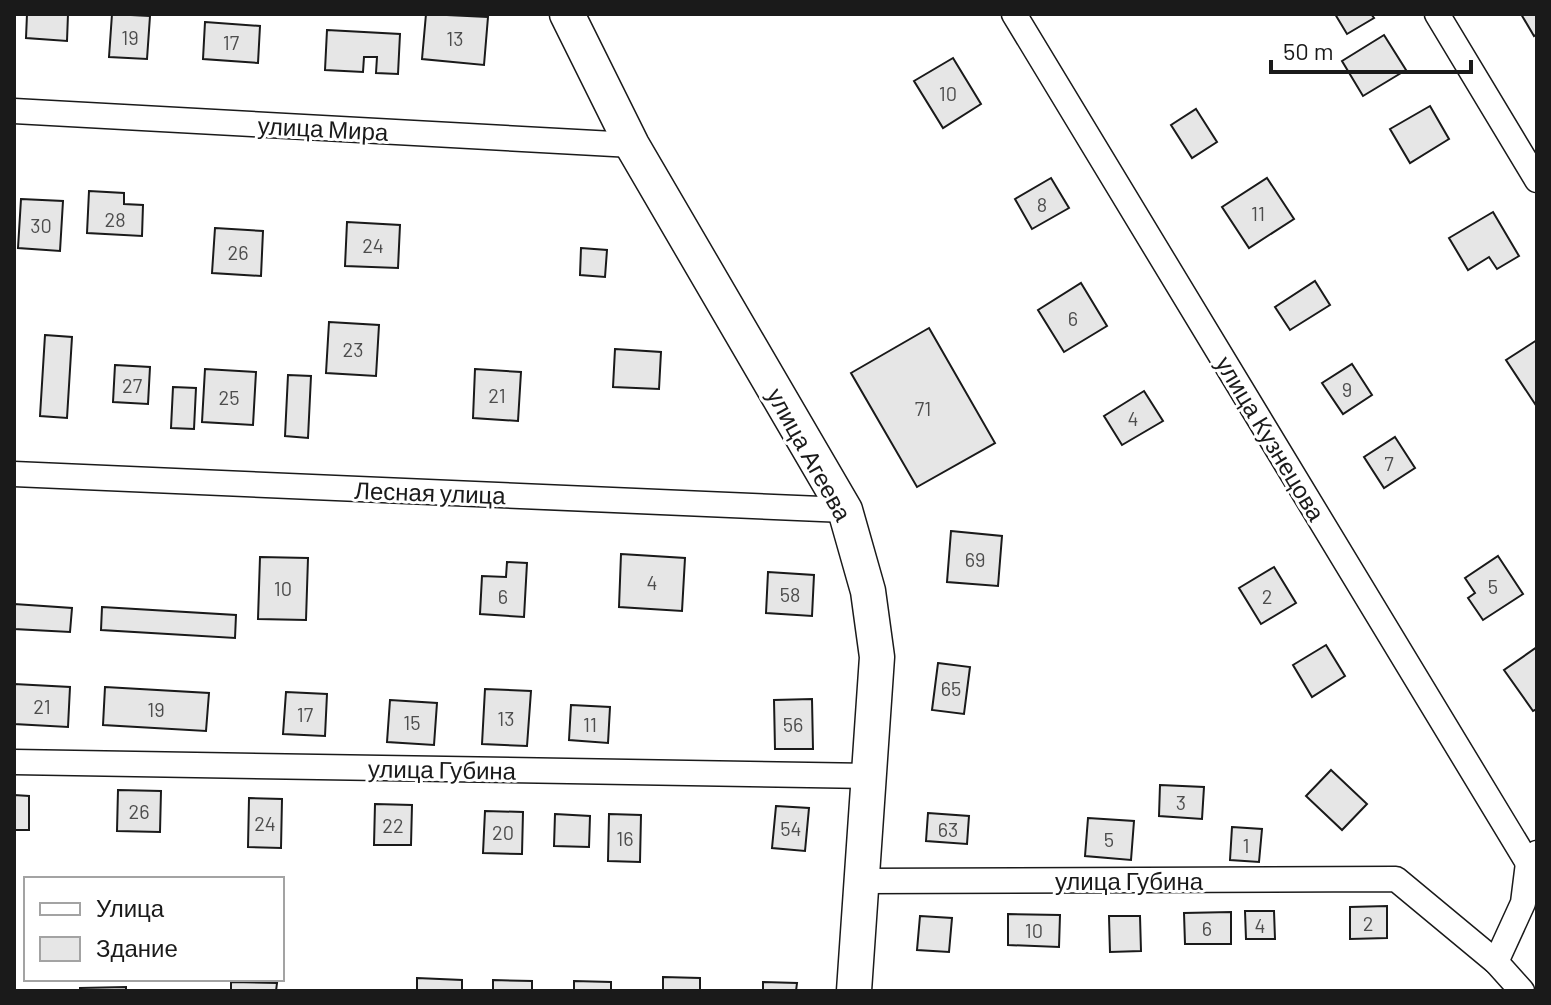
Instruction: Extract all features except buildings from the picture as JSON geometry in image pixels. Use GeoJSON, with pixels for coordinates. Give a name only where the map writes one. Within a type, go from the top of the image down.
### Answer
{"type":"FeatureCollection","features":[{"type":"Feature","properties":{"kind":"street","name":"улица Агеева"},"geometry":{"type":"LineString","coordinates":[[567,14],[632,145],[845,510],[868,591],[877,657],[854,991]]}},
{"type":"Feature","properties":{"kind":"street","name":"улица Кузнецова"},"geometry":{"type":"LineString","coordinates":[[1014,14],[1532,858]]}},
{"type":"Feature","properties":{"kind":"street"},"geometry":{"type":"LineString","coordinates":[[1437,14],[1537,180]]}},
{"type":"Feature","properties":{"kind":"street","name":"улица Мира"},"geometry":{"type":"LineString","coordinates":[[14,111],[632,145]]}},
{"type":"Feature","properties":{"kind":"street","name":"Лесная улица"},"geometry":{"type":"LineString","coordinates":[[14,474],[845,510]]}},
{"type":"Feature","properties":{"kind":"street","name":"улица Губина"},"geometry":{"type":"LineString","coordinates":[[14,762],[871,776]]}},
{"type":"Feature","properties":{"kind":"street"},"geometry":{"type":"LineString","coordinates":[[1522,991],[1496,962],[1523,903],[1532,858]]}},
{"type":"Feature","properties":{"kind":"street","name":"улица Губина"},"geometry":{"type":"LineString","coordinates":[[862,881],[1396,879],[1496,962]]}}]}
